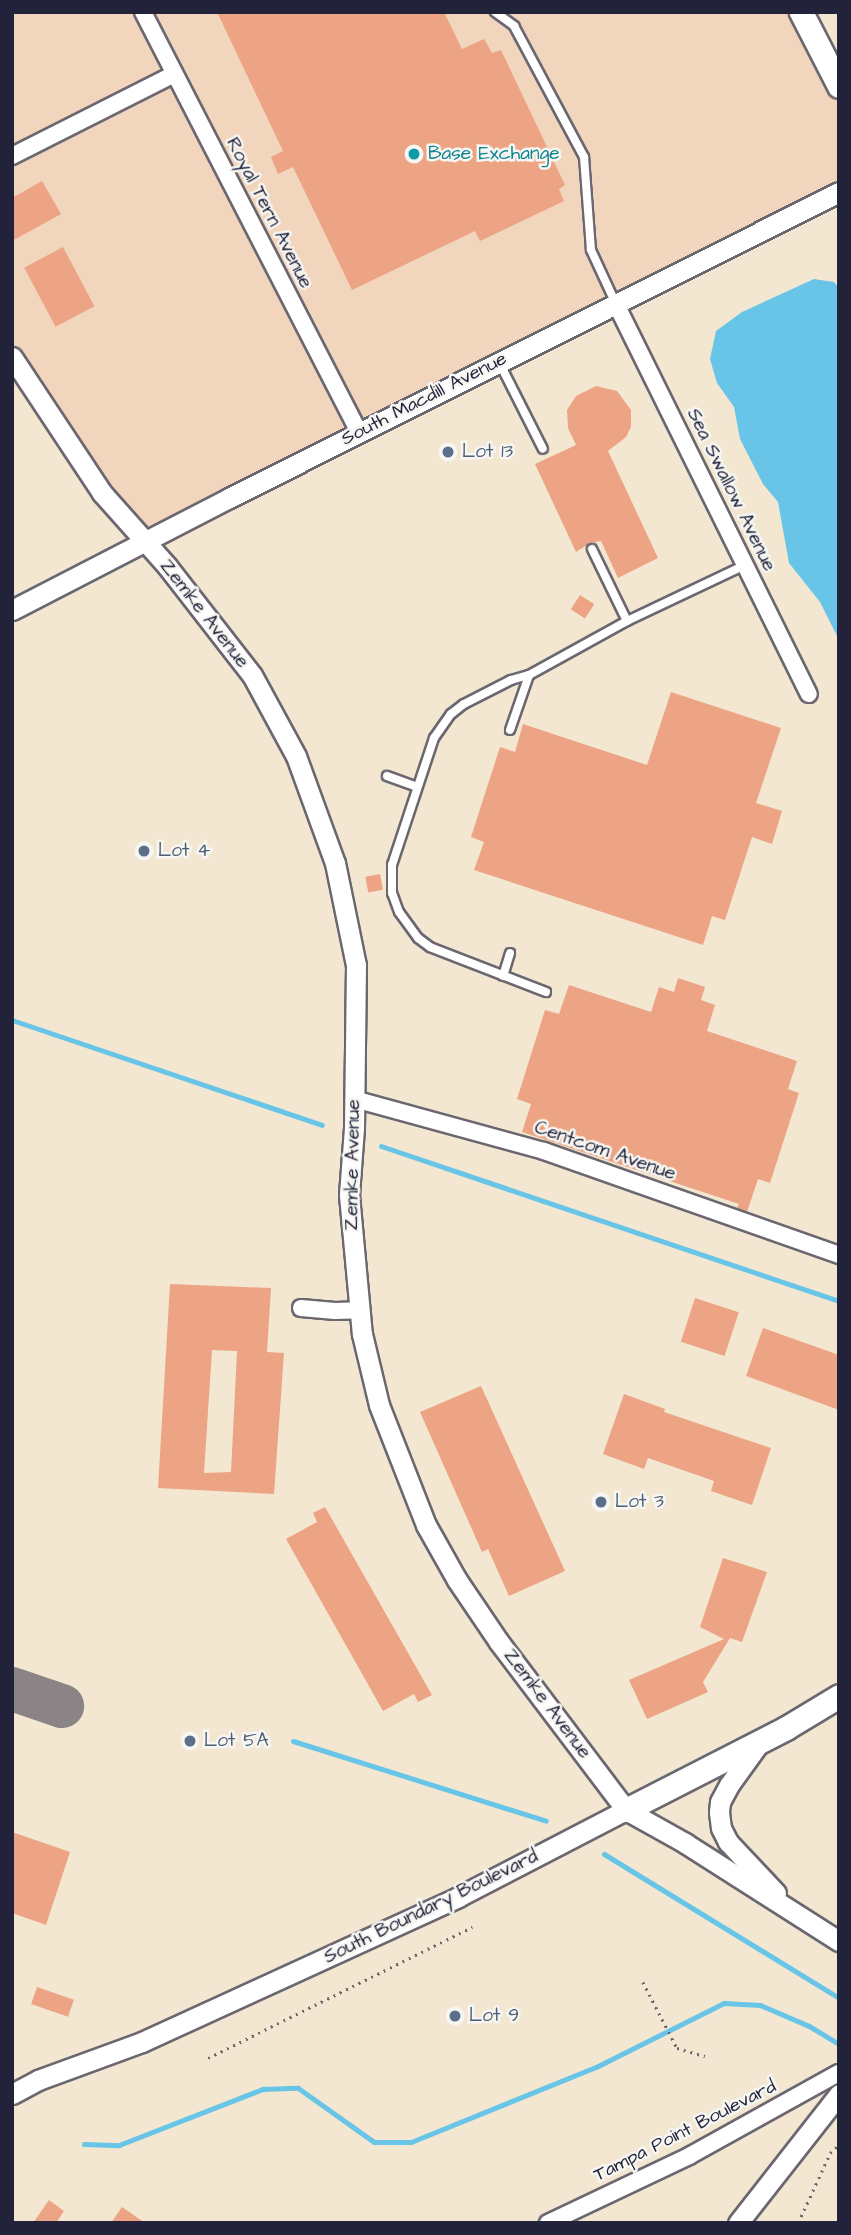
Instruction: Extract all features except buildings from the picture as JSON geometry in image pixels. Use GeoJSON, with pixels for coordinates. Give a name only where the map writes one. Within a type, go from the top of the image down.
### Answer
{"type":"FeatureCollection","features":[{"type":"Feature","properties":{"kind":"main road"},"geometry":{"type":"LineString","coordinates":[[801,12],[839,86]]}},
{"type":"Feature","properties":{"kind":"main road","name":"South Boundary Boulevard"},"geometry":{"type":"LineString","coordinates":[[626,1811],[760,1742],[839,1696]]}},
{"type":"Feature","properties":{"kind":"street","name":"Royal Tern Avenue"},"geometry":{"type":"LineString","coordinates":[[143,12],[359,432]]}},
{"type":"Feature","properties":{"kind":"street"},"geometry":{"type":"LineString","coordinates":[[12,156],[174,74]]}},
{"type":"Feature","properties":{"kind":"street","name":"South Macdill Avenue"},"geometry":{"type":"LineString","coordinates":[[12,610],[359,432],[839,192]]}},
{"type":"Feature","properties":{"kind":"street","name":"Sea Swallow Avenue"},"geometry":{"type":"LineString","coordinates":[[616,304],[809,694]]}},
{"type":"Feature","properties":{"kind":"street","name":"Zemke Avenue"},"geometry":{"type":"LineString","coordinates":[[12,357],[102,492],[147,541],[252,675],[296,756],[335,863],[356,965],[349,1195],[359,1310],[379,1405],[426,1525],[457,1580],[499,1642],[626,1811],[685,1843],[839,1941]]}},
{"type":"Feature","properties":{"kind":"street","name":"Centcom Avenue"},"geometry":{"type":"LineString","coordinates":[[354,1099],[544,1151],[839,1255]]}},
{"type":"Feature","properties":{"kind":"street"},"geometry":{"type":"LineString","coordinates":[[301,1308],[359,1310]]}},
{"type":"Feature","properties":{"kind":"street","name":"Zemke Avenue"},"geometry":{"type":"LineString","coordinates":[[760,1742],[720,1802],[721,1828],[728,1842],[788,1907]]}},
{"type":"Feature","properties":{"kind":"street","name":"South Boundary Boulevard"},"geometry":{"type":"LineString","coordinates":[[12,2094],[38,2080],[142,2042],[458,1897],[626,1811]]}},
{"type":"Feature","properties":{"kind":"street","name":"Tampa Point Boulevard"},"geometry":{"type":"LineString","coordinates":[[548,2223],[689,2156],[839,2073]]}},
{"type":"Feature","properties":{"kind":"street"},"geometry":{"type":"LineString","coordinates":[[12,2084],[38,2080]]}},
{"type":"Feature","properties":{"kind":"street"},"geometry":{"type":"LineString","coordinates":[[738,2223],[839,2094]]}},
{"type":"Feature","properties":{"kind":"lane"},"geometry":{"type":"LineString","coordinates":[[495,12],[514,26],[584,157],[591,250],[616,304]]}},
{"type":"Feature","properties":{"kind":"lane"},"geometry":{"type":"LineString","coordinates":[[499,362],[543,449]]}},
{"type":"Feature","properties":{"kind":"lane"},"geometry":{"type":"LineString","coordinates":[[592,549],[627,621]]}},
{"type":"Feature","properties":{"kind":"lane"},"geometry":{"type":"LineString","coordinates":[[546,992],[430,947],[418,938],[399,912],[392,892],[392,865],[434,738],[451,713],[511,680],[529,675],[627,621],[745,565]]}},
{"type":"Feature","properties":{"kind":"lane"},"geometry":{"type":"LineString","coordinates":[[510,730],[529,675]]}},
{"type":"Feature","properties":{"kind":"lane"},"geometry":{"type":"LineString","coordinates":[[387,776],[417,787]]}},
{"type":"Feature","properties":{"kind":"lane"},"geometry":{"type":"LineString","coordinates":[[503,976],[510,953]]}},
{"type":"Feature","properties":{"kind":"path"},"geometry":{"type":"LineString","coordinates":[[208,2058],[472,1927]]}},
{"type":"Feature","properties":{"kind":"path"},"geometry":{"type":"LineString","coordinates":[[643,1982],[677,2048],[705,2056]]}},
{"type":"Feature","properties":{"kind":"path"},"geometry":{"type":"LineString","coordinates":[[798,2223],[830,2153],[839,2145]]}},
{"type":"Feature","properties":{"kind":"shaded area"},"geometry":{"type":"Polygon","coordinates":[[[12,12],[806,12],[839,78],[839,192],[147,541],[12,357],[12,12]]]}},
{"type":"Feature","properties":{"kind":"water"},"geometry":{"type":"Polygon","coordinates":[[[814,279],[834,282],[839,288],[839,640],[820,602],[789,563],[778,502],[763,484],[740,439],[734,407],[717,383],[710,359],[716,331],[742,312],[814,279]]]}},
{"type":"Feature","properties":{"kind":"waterway"},"geometry":{"type":"LineString","coordinates":[[12,1020],[322,1125]]}},
{"type":"Feature","properties":{"kind":"waterway"},"geometry":{"type":"LineString","coordinates":[[381,1146],[839,1301]]}},
{"type":"Feature","properties":{"kind":"waterway"},"geometry":{"type":"LineString","coordinates":[[293,1741],[546,1821]]}},
{"type":"Feature","properties":{"kind":"waterway"},"geometry":{"type":"LineString","coordinates":[[604,1854],[839,1998]]}},
{"type":"Feature","properties":{"kind":"waterway"},"geometry":{"type":"LineString","coordinates":[[84,2144],[119,2145],[263,2089],[298,2088],[374,2142],[411,2142],[596,2067],[724,2003],[760,2005],[809,2026],[839,2044]]}},
{"type":"Feature","properties":{"kind":"taxiway"},"geometry":{"type":"LineString","coordinates":[[12,1689],[62,1706]]}},
{"type":"Feature","properties":{"kind":"place","name":"Base Exchange"},"geometry":{"type":"Point","coordinates":[414,154]}},
{"type":"Feature","properties":{"kind":"place","name":"Lot 13"},"geometry":{"type":"Point","coordinates":[448,452]}},
{"type":"Feature","properties":{"kind":"place","name":"Lot 4"},"geometry":{"type":"Point","coordinates":[144,851]}},
{"type":"Feature","properties":{"kind":"place","name":"Lot 3"},"geometry":{"type":"Point","coordinates":[601,1502]}},
{"type":"Feature","properties":{"kind":"place","name":"Lot 5A"},"geometry":{"type":"Point","coordinates":[190,1741]}},
{"type":"Feature","properties":{"kind":"place","name":"Lot 9"},"geometry":{"type":"Point","coordinates":[455,2016]}}]}
